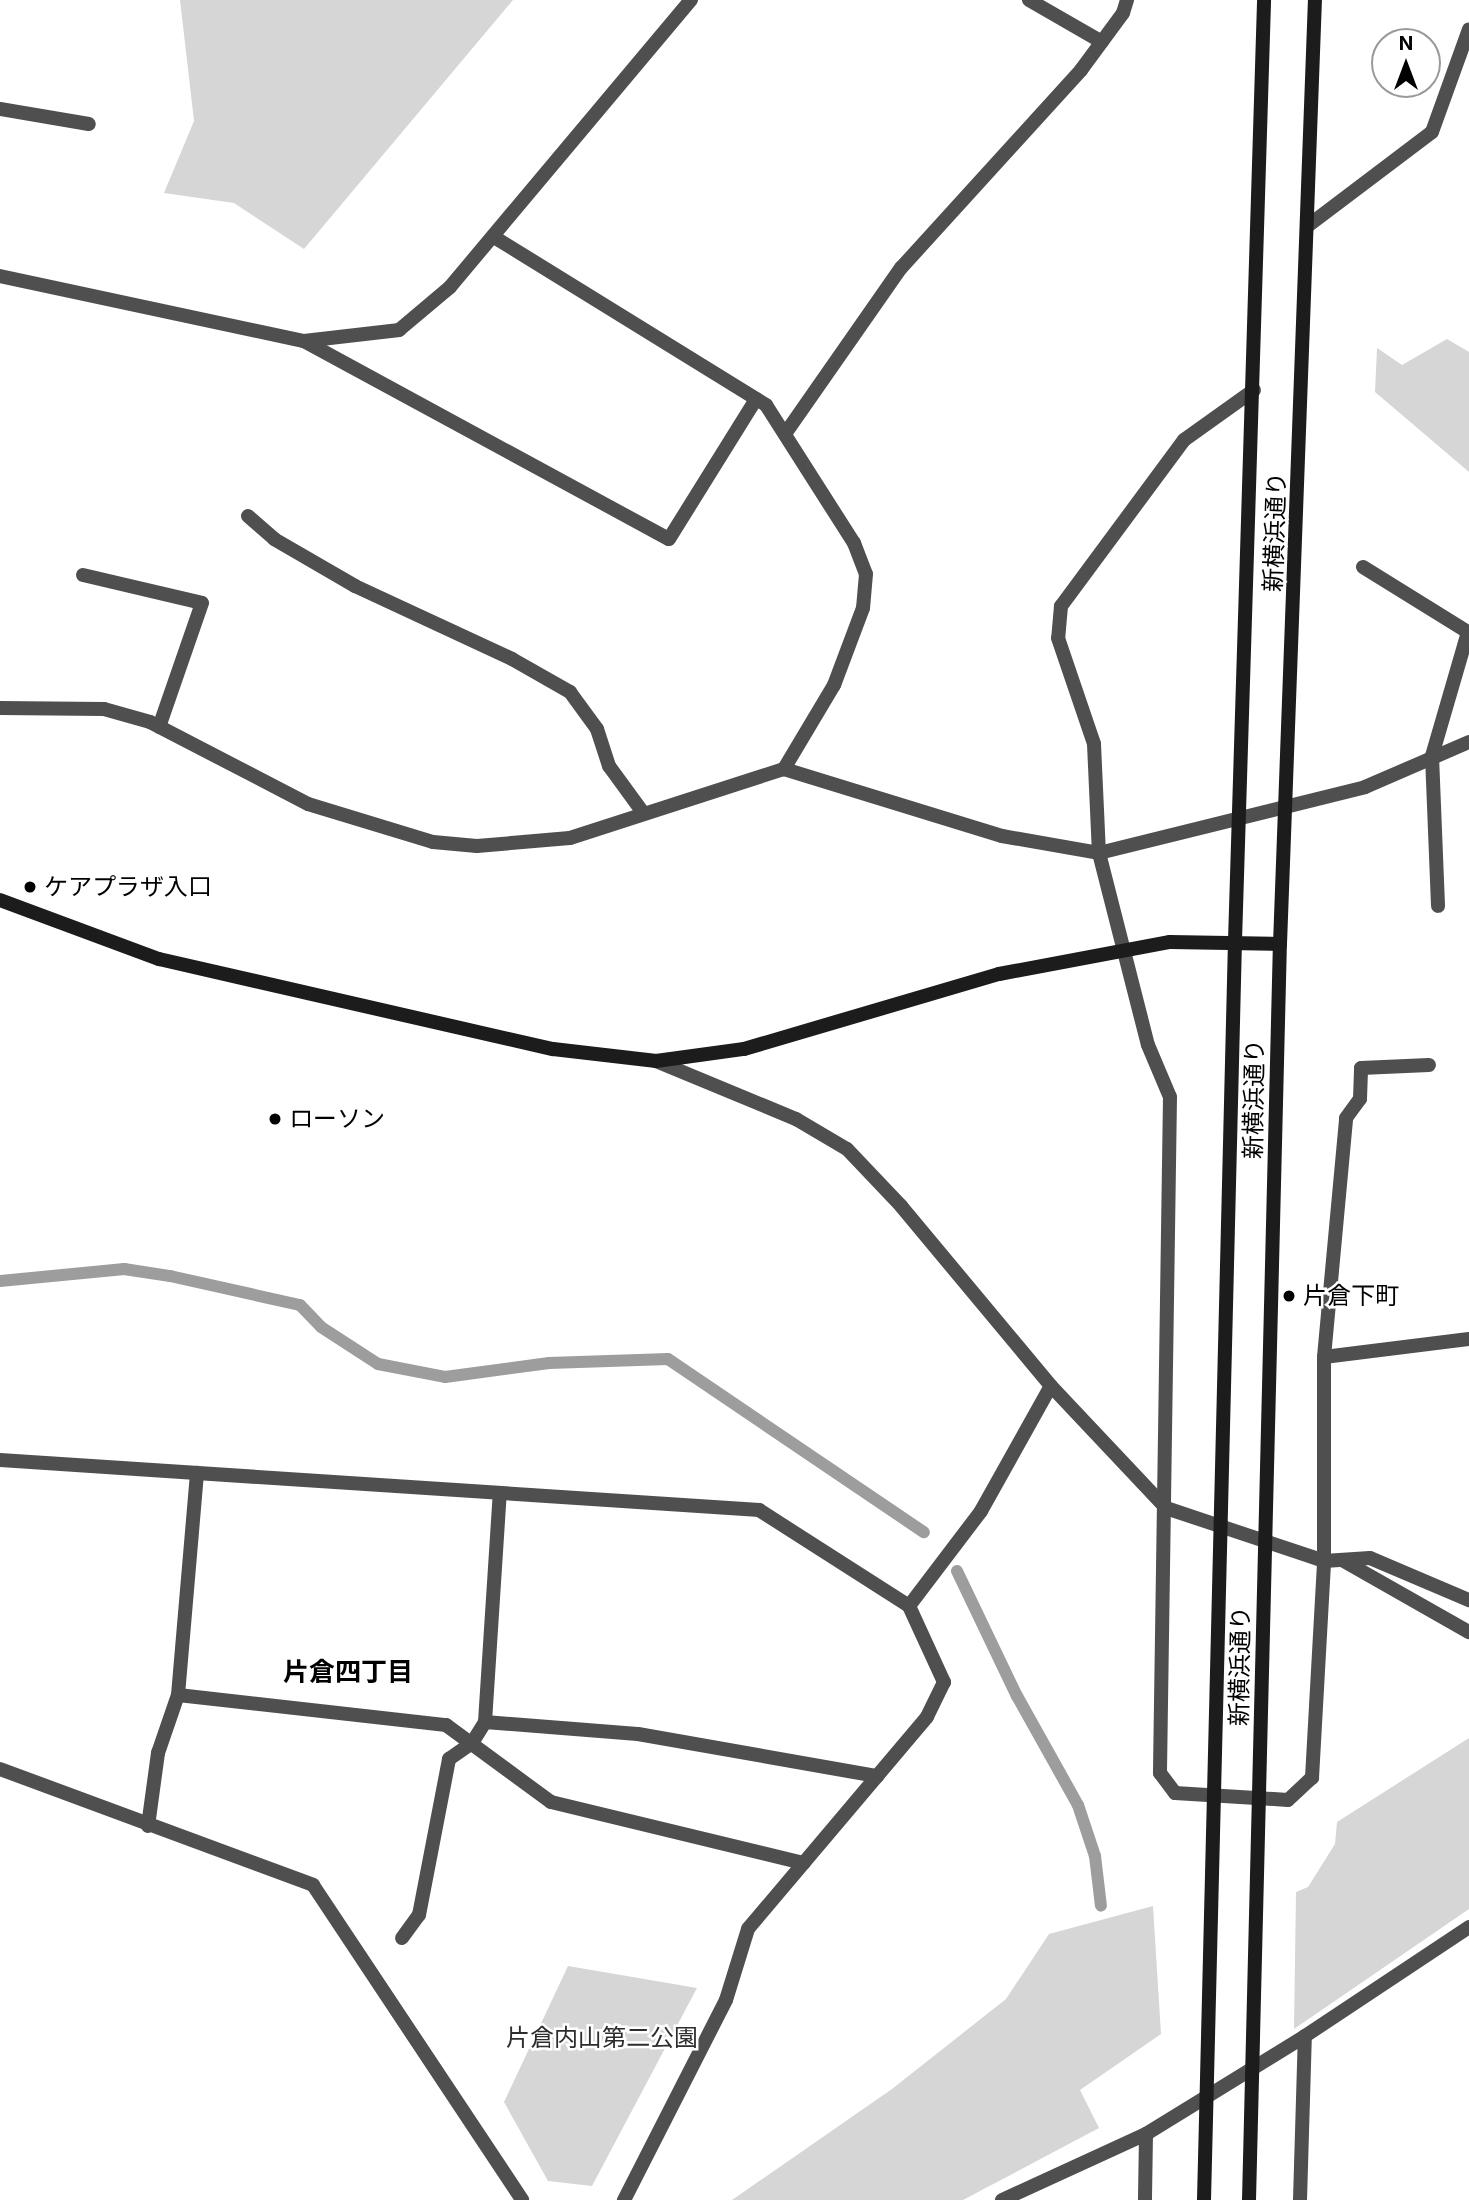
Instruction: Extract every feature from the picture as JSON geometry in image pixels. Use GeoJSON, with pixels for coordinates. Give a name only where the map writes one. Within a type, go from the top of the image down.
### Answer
{"type":"FeatureCollection","features":[{"type":"Feature","properties":{"kind":"street"},"geometry":{"type":"LineString","coordinates":[[304,341],[400,330],[450,287],[691,0]]}},
{"type":"Feature","properties":{"kind":"street"},"geometry":{"type":"LineString","coordinates":[[1029,0],[1102,42]]}},
{"type":"Feature","properties":{"kind":"street"},"geometry":{"type":"LineString","coordinates":[[785,434],[901,268],[1102,42],[1127,0]]}},
{"type":"Feature","properties":{"kind":"street","name":"新横浜通り"},"geometry":{"type":"LineString","coordinates":[[1204,2200],[1235,941],[1264,0]]}},
{"type":"Feature","properties":{"kind":"street","name":"新横浜通り"},"geometry":{"type":"LineString","coordinates":[[1249,2200],[1280,944],[1309,225],[1315,0]]}},
{"type":"Feature","properties":{"kind":"street"},"geometry":{"type":"LineString","coordinates":[[1309,225],[1432,132],[1469,29]]}},
{"type":"Feature","properties":{"kind":"street"},"geometry":{"type":"LineString","coordinates":[[0,109],[89,124]]}},
{"type":"Feature","properties":{"kind":"street"},"geometry":{"type":"LineString","coordinates":[[494,237],[766,405],[854,543],[866,574],[863,608],[834,685],[784,769]]}},
{"type":"Feature","properties":{"kind":"street"},"geometry":{"type":"LineString","coordinates":[[0,276],[304,341],[669,539],[756,399]]}},
{"type":"Feature","properties":{"kind":"street"},"geometry":{"type":"LineString","coordinates":[[1254,390],[1184,440],[1061,606],[1058,638],[1094,744],[1099,853],[1148,1045],[1170,1097],[1160,1773],[1175,1793],[1288,1800],[1312,1778],[1324,1560],[1324,1357],[1346,1118],[1360,1099],[1361,1068],[1429,1065]]}},
{"type":"Feature","properties":{"kind":"street"},"geometry":{"type":"LineString","coordinates":[[248,516],[274,539],[355,586],[512,659],[570,692],[597,729],[609,766],[644,814]]}},
{"type":"Feature","properties":{"kind":"street"},"geometry":{"type":"LineString","coordinates":[[1363,567],[1468,632],[1432,756],[1438,906]]}},
{"type":"Feature","properties":{"kind":"street"},"geometry":{"type":"LineString","coordinates":[[83,575],[202,603],[159,727]]}},
{"type":"Feature","properties":{"kind":"street"},"geometry":{"type":"LineString","coordinates":[[0,708],[104,709],[159,727],[308,804],[433,842],[477,846],[570,838],[784,769],[1002,836],[1099,853],[1364,787],[1469,742]]}},
{"type":"Feature","properties":{"kind":"street"},"geometry":{"type":"LineString","coordinates":[[0,900],[159,959],[553,1049],[656,1061],[744,1049],[999,974],[1170,943],[1235,941],[1280,944]]}},
{"type":"Feature","properties":{"kind":"street"},"geometry":{"type":"LineString","coordinates":[[656,1061],[796,1119],[847,1149],[901,1206],[1051,1386],[1166,1508],[1324,1560],[1370,1558],[1469,1600]]}},
{"type":"Feature","properties":{"kind":"street"},"geometry":{"type":"LineString","coordinates":[[1324,1357],[1469,1339]]}},
{"type":"Feature","properties":{"kind":"street"},"geometry":{"type":"LineString","coordinates":[[909,1606],[981,1511],[1051,1386]]}},
{"type":"Feature","properties":{"kind":"street"},"geometry":{"type":"LineString","coordinates":[[0,1460],[759,1510],[909,1606],[944,1682],[927,1717],[748,1929],[726,2000],[624,2200]]}},
{"type":"Feature","properties":{"kind":"street"},"geometry":{"type":"LineString","coordinates":[[148,1826],[158,1753],[178,1695],[197,1473]]}},
{"type":"Feature","properties":{"kind":"street"},"geometry":{"type":"LineString","coordinates":[[402,1938],[419,1915],[449,1759],[472,1743],[485,1722],[500,1493]]}},
{"type":"Feature","properties":{"kind":"street"},"geometry":{"type":"LineString","coordinates":[[1341,1559],[1469,1632]]}},
{"type":"Feature","properties":{"kind":"street"},"geometry":{"type":"LineString","coordinates":[[178,1695],[446,1725],[551,1802],[804,1863]]}},
{"type":"Feature","properties":{"kind":"street"},"geometry":{"type":"LineString","coordinates":[[485,1722],[638,1734],[877,1776]]}},
{"type":"Feature","properties":{"kind":"street"},"geometry":{"type":"LineString","coordinates":[[0,1769],[313,1885],[522,2200]]}},
{"type":"Feature","properties":{"kind":"street"},"geometry":{"type":"LineString","coordinates":[[1002,2200],[1146,2134],[1305,2036],[1469,1927]]}},
{"type":"Feature","properties":{"kind":"street"},"geometry":{"type":"LineString","coordinates":[[1300,2200],[1305,2036]]}},
{"type":"Feature","properties":{"kind":"street"},"geometry":{"type":"LineString","coordinates":[[1145,2200],[1146,2134]]}},
{"type":"Feature","properties":{"kind":"green space"},"geometry":{"type":"Polygon","coordinates":[[[180,0],[513,0],[304,249],[234,203],[164,193],[194,121],[180,0]]]}},
{"type":"Feature","properties":{"kind":"green space"},"geometry":{"type":"Polygon","coordinates":[[[1447,339],[1469,352],[1469,472],[1375,392],[1377,348],[1402,365],[1447,339]]]}},
{"type":"Feature","properties":{"kind":"green space"},"geometry":{"type":"Polygon","coordinates":[[[1469,1738],[1469,1909],[1294,2029],[1296,1892],[1308,1887],[1335,1844],[1337,1822],[1469,1738]]]}},
{"type":"Feature","properties":{"kind":"green space"},"geometry":{"type":"Polygon","coordinates":[[[1153,1906],[1161,2034],[1080,2090],[1099,2128],[963,2200],[732,2200],[892,2089],[1006,1999],[1049,1934],[1153,1906]]]}},
{"type":"Feature","properties":{"kind":"green space","name":"片倉内山第二公園"},"geometry":{"type":"Polygon","coordinates":[[[568,1966],[697,1988],[592,2186],[548,2181],[504,2102],[568,1966]]]}},
{"type":"Feature","properties":{"kind":"waterway"},"geometry":{"type":"LineString","coordinates":[[0,1281],[124,1269],[170,1276],[300,1305],[321,1327],[378,1364],[445,1377],[549,1363],[668,1359],[924,1532]]}},
{"type":"Feature","properties":{"kind":"waterway"},"geometry":{"type":"LineString","coordinates":[[957,1571],[1017,1696],[1078,1805],[1095,1856],[1101,1906]]}},
{"type":"Feature","properties":{"kind":"place","name":"ケアプラザ入口"},"geometry":{"type":"Point","coordinates":[30,887]}},
{"type":"Feature","properties":{"kind":"place","name":"ローソン"},"geometry":{"type":"Point","coordinates":[275,1119]}},
{"type":"Feature","properties":{"kind":"place","name":"片倉下町"},"geometry":{"type":"Point","coordinates":[1289,1296]}},
{"type":"Feature","properties":{"kind":"district","name":"片倉四丁目"},"geometry":{"type":"Point","coordinates":[348,1672]}}]}
